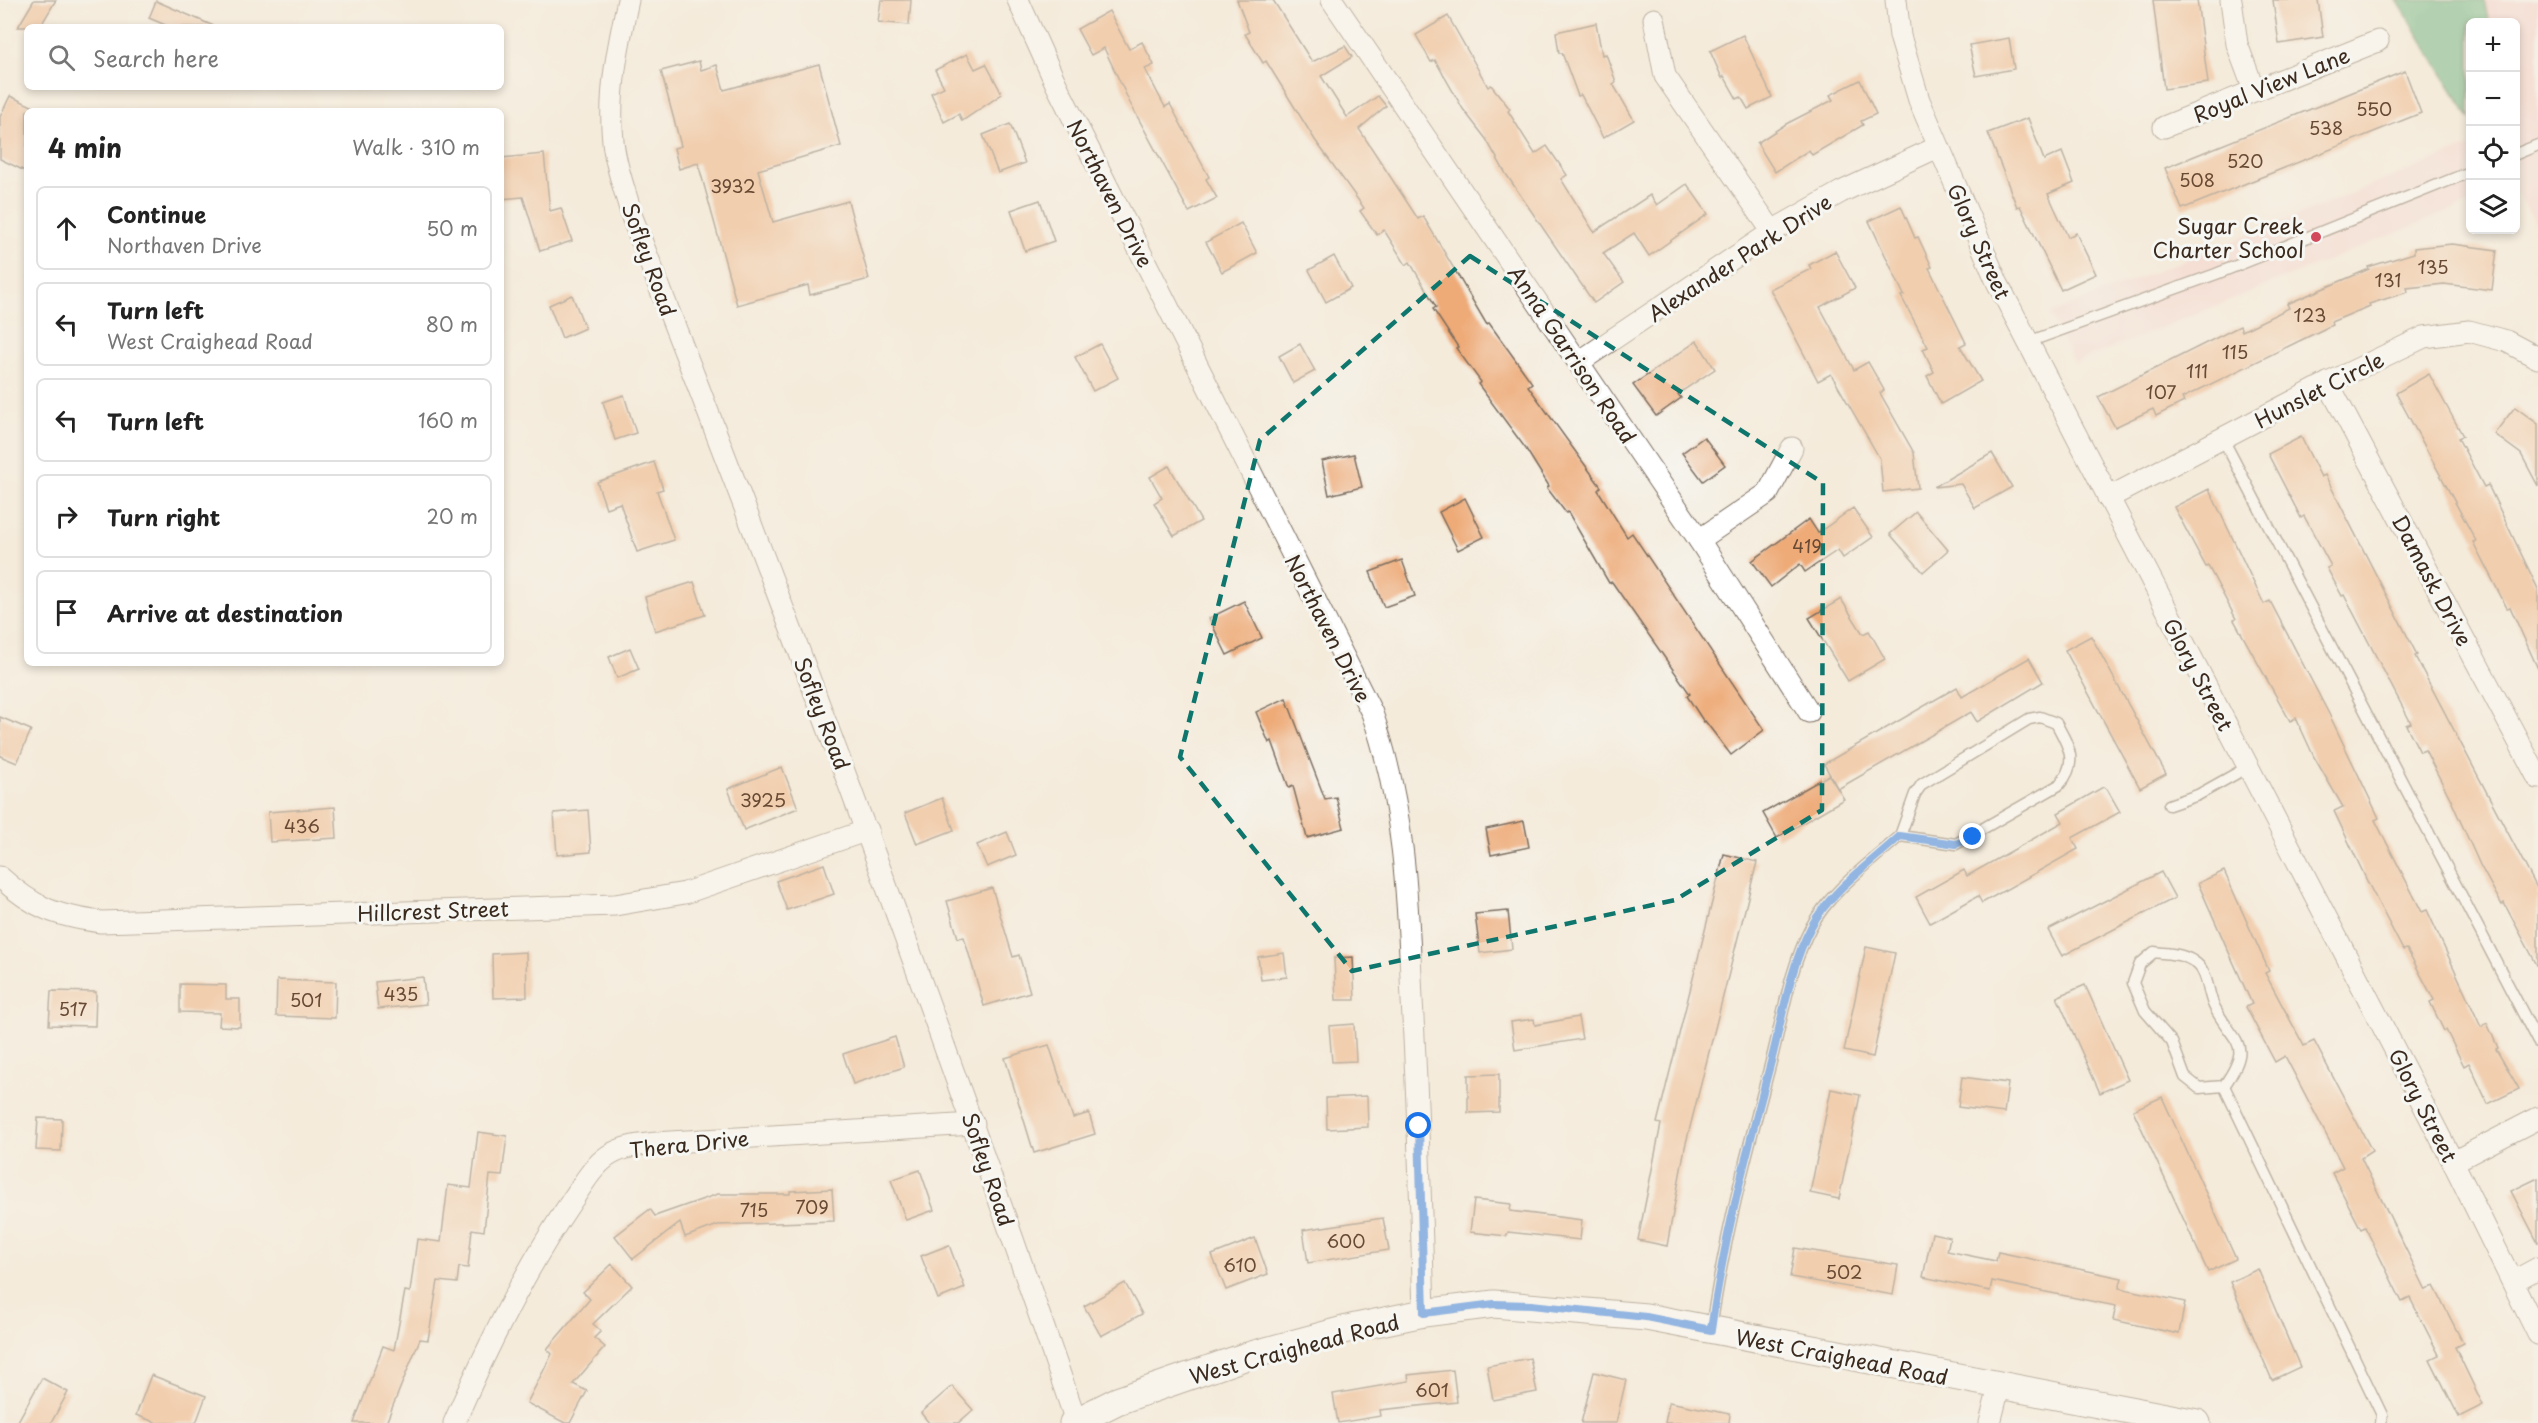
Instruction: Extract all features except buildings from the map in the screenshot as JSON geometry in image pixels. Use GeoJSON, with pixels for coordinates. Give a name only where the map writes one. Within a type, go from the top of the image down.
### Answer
{"type":"FeatureCollection","features":[{"type":"Feature","properties":{"kind":"street","name":"Sofley Road"},"geometry":{"type":"LineString","coordinates":[[628,0],[615,62],[611,103],[613,143],[632,217],[868,830],[974,1124],[1074,1422]]}},
{"type":"Feature","properties":{"kind":"street","name":"Northaven Drive"},"geometry":{"type":"LineString","coordinates":[[1018,0],[1056,84],[1372,713],[1388,757],[1403,848],[1409,926],[1424,1313]]}},
{"type":"Feature","properties":{"kind":"street","name":"Anna Garrison Road"},"geometry":{"type":"LineString","coordinates":[[1332,0],[1699,540],[1809,712]]}},
{"type":"Feature","properties":{"kind":"street","name":"Glory Street"},"geometry":{"type":"LineString","coordinates":[[1896,0],[1900,36],[1919,100],[1997,282],[2453,1162],[2514,1281],[2538,1334]]}},
{"type":"Feature","properties":{"kind":"street"},"geometry":{"type":"LineString","coordinates":[[2231,0],[2237,44],[2254,90]]}},
{"type":"Feature","properties":{"kind":"street"},"geometry":{"type":"LineString","coordinates":[[1654,19],[1665,76],[1772,231]]}},
{"type":"Feature","properties":{"kind":"street","name":"Royal View Lane"},"geometry":{"type":"LineString","coordinates":[[2164,127],[2378,41]]}},
{"type":"Feature","properties":{"kind":"street","name":"Alexander Park Drive"},"geometry":{"type":"LineString","coordinates":[[1579,362],[1772,231],[1841,192],[1938,147]]}},
{"type":"Feature","properties":{"kind":"street","name":"Hunslet Circle"},"geometry":{"type":"LineString","coordinates":[[2108,498],[2223,440],[2328,382],[2424,337],[2469,331],[2506,341],[2538,358]]}},
{"type":"Feature","properties":{"kind":"street","name":"Damask Drive"},"geometry":{"type":"LineString","coordinates":[[2328,382],[2538,778]]}},
{"type":"Feature","properties":{"kind":"street"},"geometry":{"type":"LineString","coordinates":[[1699,540],[1768,493],[1792,448]]}},
{"type":"Feature","properties":{"kind":"street","name":"Hillcrest Street"},"geometry":{"type":"LineString","coordinates":[[0,877],[17,893],[42,908],[63,917],[101,921],[615,904],[685,893],[868,830]]}},
{"type":"Feature","properties":{"kind":"street"},"geometry":{"type":"LineString","coordinates":[[2453,1162],[2538,1118]]}},
{"type":"Feature","properties":{"kind":"street","name":"Thera Drive"},"geometry":{"type":"LineString","coordinates":[[454,1423],[480,1364],[521,1284],[558,1221],[592,1172],[607,1157],[636,1146],[670,1142],[974,1124]]}},
{"type":"Feature","properties":{"kind":"street"},"geometry":{"type":"LineString","coordinates":[[2514,1281],[2538,1268]]}},
{"type":"Feature","properties":{"kind":"street","name":"West Craighead Road"},"geometry":{"type":"LineString","coordinates":[[1074,1422],[1117,1401],[1244,1357],[1351,1328],[1424,1313],[1494,1304],[1531,1305],[1646,1317],[1999,1387],[2197,1423]]}},
{"type":"Feature","properties":{"kind":"street"},"geometry":{"type":"LineString","coordinates":[[1990,1423],[1999,1387]]}},
{"type":"Feature","properties":{"kind":"lane"},"geometry":{"type":"LineString","coordinates":[[2520,152],[2538,145]]}},
{"type":"Feature","properties":{"kind":"lane"},"geometry":{"type":"LineString","coordinates":[[2028,342],[2216,274],[2466,174]]}},
{"type":"Feature","properties":{"kind":"lane"},"geometry":{"type":"LineString","coordinates":[[2223,440],[2538,1042]]}},
{"type":"Feature","properties":{"kind":"lane"},"geometry":{"type":"LineString","coordinates":[[1711,1330],[1720,1264],[1732,1209],[1801,951],[1811,927],[1825,908],[1900,836],[1915,794],[1922,784],[2029,719],[2040,717],[2056,723],[2070,749],[2068,775],[2059,785],[1956,844],[1900,836]]}},
{"type":"Feature","properties":{"kind":"lane"},"geometry":{"type":"LineString","coordinates":[[2169,805],[2198,795],[2248,767]]}},
{"type":"Feature","properties":{"kind":"lane"},"geometry":{"type":"LineString","coordinates":[[2154,952],[2185,956],[2199,965],[2214,1006],[2238,1040],[2238,1066],[2224,1086],[2199,1088],[2185,1077],[2172,1042],[2145,1011],[2133,983],[2140,964],[2154,952]]}},
{"type":"Feature","properties":{"kind":"lane"},"geometry":{"type":"LineString","coordinates":[[2224,1086],[2382,1415],[2380,1423]]}},
{"type":"Feature","properties":{"kind":"highlighted area"},"geometry":{"type":"Polygon","coordinates":[[[1470,256],[1823,483],[1822,810],[1675,900],[1352,971],[1180,757],[1260,440],[1470,256]]]}},
{"type":"Feature","properties":{"kind":"shaded area"},"geometry":{"type":"Polygon","coordinates":[[[2397,0],[2538,0],[2538,226],[2520,197],[2520,18],[2466,18],[2466,112],[2397,0]]]}},
{"type":"Feature","properties":{"kind":"shaded area","name":"Sugar Creek Charter School"},"geometry":{"type":"Polygon","coordinates":[[[2466,148],[2466,205],[2074,363],[2050,314],[2466,148]]]}},
{"type":"Feature","properties":{"kind":"green space"},"geometry":{"type":"Polygon","coordinates":[[[2397,0],[2484,0],[2488,18],[2466,18],[2466,112],[2397,0]]]}},
{"type":"Feature","properties":{"kind":"place","name":"Sugar Creek Charter School"},"geometry":{"type":"Point","coordinates":[2316,237]}},
{"type":"Feature","properties":{"kind":"route"},"geometry":{"type":"LineString","coordinates":[[1419,1126],[1424,1313],[1494,1304],[1531,1305],[1646,1317],[1711,1330],[1720,1264],[1732,1209],[1791,985],[1811,927],[1843,888],[1900,836],[1941,844],[1956,844],[1973,837]]}}]}
